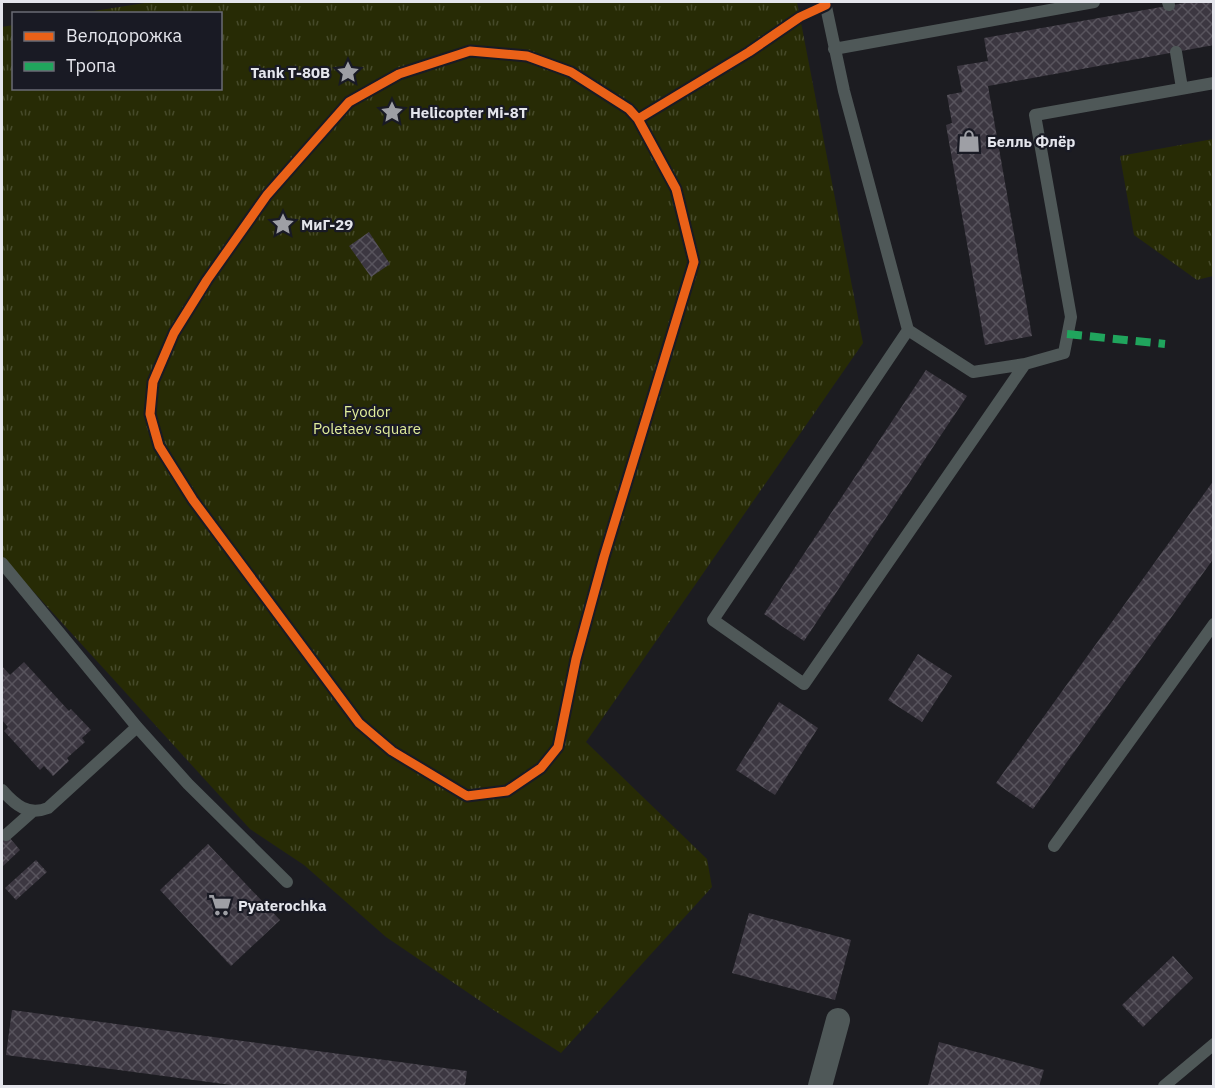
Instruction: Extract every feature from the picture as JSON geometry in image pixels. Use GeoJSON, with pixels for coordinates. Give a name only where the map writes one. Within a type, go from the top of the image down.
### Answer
{"type":"FeatureCollection","features":[{"type":"Feature","properties":{"kind":"street"},"geometry":{"type":"LineString","coordinates":[[820,1086],[838,1020]]}},
{"type":"Feature","properties":{"kind":"lane"},"geometry":{"type":"LineString","coordinates":[[825,2],[844,92],[908,330],[973,372],[1025,364],[1064,353],[1071,317],[1035,115],[1214,83]]}},
{"type":"Feature","properties":{"kind":"lane"},"geometry":{"type":"LineString","coordinates":[[834,49],[1094,2]]}},
{"type":"Feature","properties":{"kind":"lane"},"geometry":{"type":"LineString","coordinates":[[1176,52],[1182,88]]}},
{"type":"Feature","properties":{"kind":"lane"},"geometry":{"type":"LineString","coordinates":[[908,330],[713,620],[804,684],[1025,364]]}},
{"type":"Feature","properties":{"kind":"lane"},"geometry":{"type":"LineString","coordinates":[[2,563],[137,727],[188,784],[287,882]]}},
{"type":"Feature","properties":{"kind":"lane"},"geometry":{"type":"LineString","coordinates":[[1054,846],[1214,624]]}},
{"type":"Feature","properties":{"kind":"lane"},"geometry":{"type":"LineString","coordinates":[[2,790],[12,802],[21,808],[33,811],[48,808],[137,727]]}},
{"type":"Feature","properties":{"kind":"lane"},"geometry":{"type":"LineString","coordinates":[[6,835],[33,811]]}},
{"type":"Feature","properties":{"kind":"lane"},"geometry":{"type":"LineString","coordinates":[[1164,1086],[1214,1044]]}},
{"type":"Feature","properties":{"kind":"green space","name":"Fyodor Poletaev square"},"geometry":{"type":"Polygon","coordinates":[[[151,2],[797,2],[863,343],[586,742],[707,859],[712,887],[561,1053],[386,937],[304,865],[250,829],[2,557],[2,27],[12,25],[12,90],[222,90],[222,12],[87,12],[151,2]]]}},
{"type":"Feature","properties":{"kind":"green space"},"geometry":{"type":"Polygon","coordinates":[[[1213,139],[1213,276],[1197,280],[1134,235],[1120,156],[1213,139]]]}},
{"type":"Feature","properties":{"kind":"building"},"geometry":{"type":"Polygon","coordinates":[[[1190,2],[1214,2],[1214,45],[988,86],[1032,336],[985,345],[946,125],[952,123],[947,95],[962,92],[957,66],[988,61],[984,38],[1190,2]]]}},
{"type":"Feature","properties":{"kind":"building"},"geometry":{"type":"Polygon","coordinates":[[[369,232],[390,264],[371,277],[349,246],[369,232]]]}},
{"type":"Feature","properties":{"kind":"building"},"geometry":{"type":"Polygon","coordinates":[[[926,370],[967,396],[804,641],[764,614],[926,370]]]}},
{"type":"Feature","properties":{"kind":"building"},"geometry":{"type":"Polygon","coordinates":[[[1214,480],[1214,558],[1033,809],[996,783],[1214,480]]]}},
{"type":"Feature","properties":{"kind":"building"},"geometry":{"type":"Polygon","coordinates":[[[918,654],[952,676],[922,722],[888,700],[918,654]]]}},
{"type":"Feature","properties":{"kind":"building"},"geometry":{"type":"Polygon","coordinates":[[[24,662],[69,711],[71,709],[91,730],[82,738],[85,742],[67,758],[69,761],[53,776],[44,766],[40,770],[4,731],[8,727],[2,720],[2,666],[10,675],[24,662]]]}},
{"type":"Feature","properties":{"kind":"building"},"geometry":{"type":"Polygon","coordinates":[[[779,702],[818,728],[775,795],[736,770],[779,702]]]}},
{"type":"Feature","properties":{"kind":"building"},"geometry":{"type":"Polygon","coordinates":[[[2,829],[20,850],[2,867],[2,829]]]}},
{"type":"Feature","properties":{"kind":"building","name":"Pyaterochka"},"geometry":{"type":"Polygon","coordinates":[[[208,844],[280,920],[231,966],[160,890],[208,844]]]}},
{"type":"Feature","properties":{"kind":"building"},"geometry":{"type":"Polygon","coordinates":[[[36,860],[47,872],[16,900],[5,888],[36,860]]]}},
{"type":"Feature","properties":{"kind":"building"},"geometry":{"type":"Polygon","coordinates":[[[749,913],[851,940],[835,1000],[732,973],[749,913]]]}},
{"type":"Feature","properties":{"kind":"building"},"geometry":{"type":"Polygon","coordinates":[[[1173,956],[1193,978],[1143,1027],[1122,1005],[1173,956]]]}},
{"type":"Feature","properties":{"kind":"building"},"geometry":{"type":"Polygon","coordinates":[[[12,1010],[467,1071],[465,1086],[239,1086],[6,1055],[12,1010]]]}},
{"type":"Feature","properties":{"kind":"building"},"geometry":{"type":"Polygon","coordinates":[[[939,1042],[1044,1070],[1039,1086],[928,1086],[939,1042]]]}},
{"type":"Feature","properties":{"kind":"marked path"},"geometry":{"type":"LineString","coordinates":[[1067,334],[1165,344]]}},
{"type":"Feature","properties":{"kind":"cycle path"},"geometry":{"type":"LineString","coordinates":[[638,119],[676,189],[694,262],[604,557],[576,659],[558,747],[541,768],[507,791],[467,796],[392,751],[359,723],[193,500],[159,446],[150,414],[153,382],[174,333],[207,280],[267,195],[349,102],[399,74],[470,51],[527,56],[571,72],[629,109],[638,119],[749,52],[800,17],[826,5]]}},
{"type":"Feature","properties":{"kind":"place","name":"Tank T-80B"},"geometry":{"type":"Point","coordinates":[348,72]}},
{"type":"Feature","properties":{"kind":"place","name":"Helicopter Mi-8T"},"geometry":{"type":"Point","coordinates":[392,112]}},
{"type":"Feature","properties":{"kind":"place","name":"Белль Флёр"},"geometry":{"type":"Point","coordinates":[969,141]}},
{"type":"Feature","properties":{"kind":"place","name":"МиГ-29"},"geometry":{"type":"Point","coordinates":[283,224]}},
{"type":"Feature","properties":{"kind":"place","name":"Pyaterochka"},"geometry":{"type":"Point","coordinates":[220,905]}}]}
